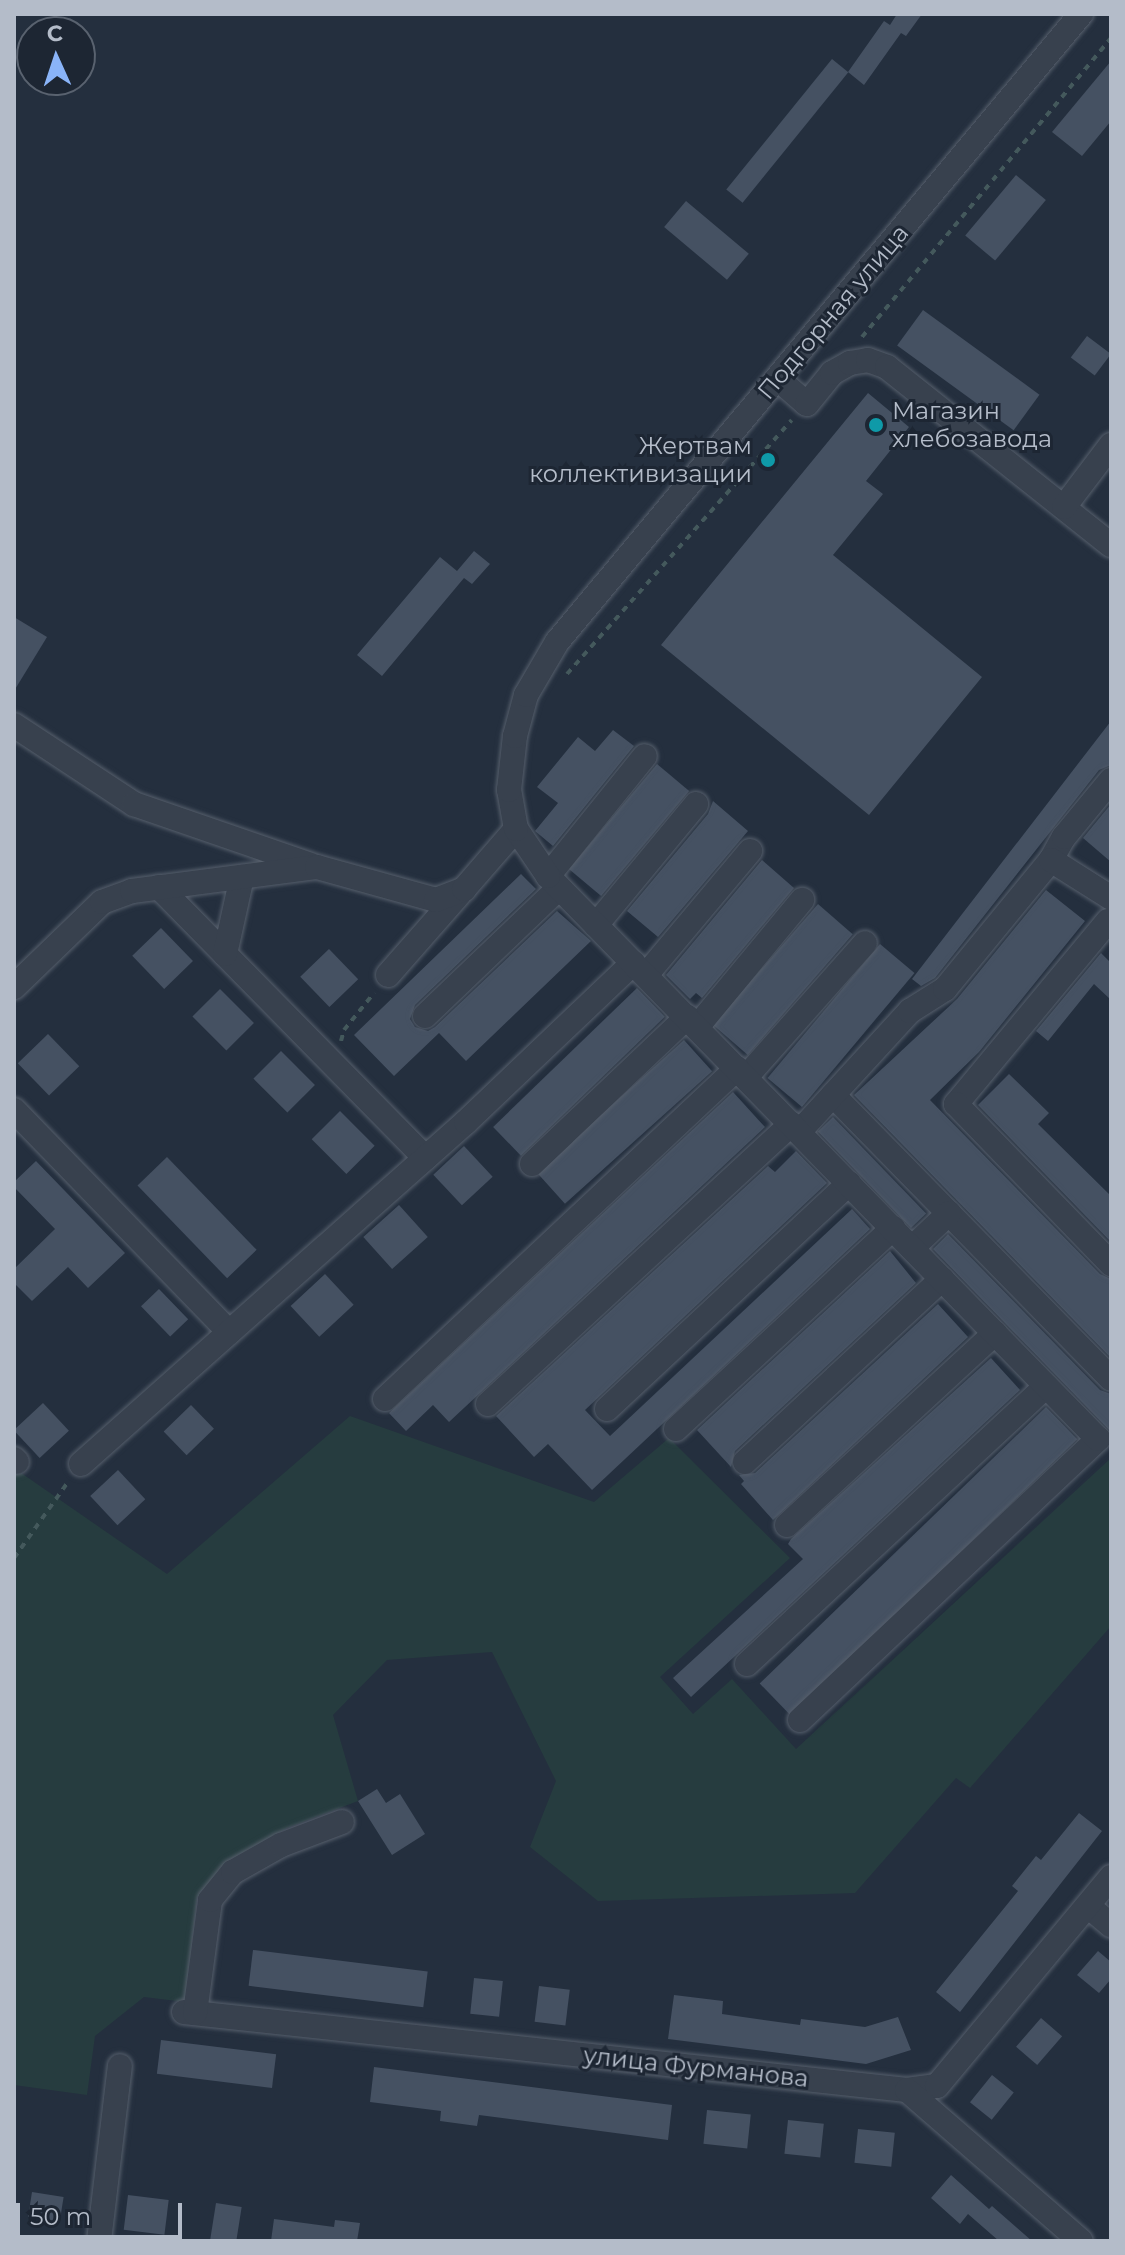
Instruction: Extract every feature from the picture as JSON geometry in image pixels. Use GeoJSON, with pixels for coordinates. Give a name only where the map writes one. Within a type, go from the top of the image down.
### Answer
{"type":"FeatureCollection","features":[{"type":"Feature","properties":{"kind":"street","name":"Подгорная улица"},"geometry":{"type":"LineString","coordinates":[[516,829],[509,790],[515,736],[526,695],[557,642],[1081,14]]}},
{"type":"Feature","properties":{"kind":"street"},"geometry":{"type":"LineString","coordinates":[[778,379],[807,404],[832,373],[850,363],[868,360],[887,367],[1111,545]]}},
{"type":"Feature","properties":{"kind":"street"},"geometry":{"type":"LineString","coordinates":[[1064,507],[1111,445]]}},
{"type":"Feature","properties":{"kind":"street"},"geometry":{"type":"LineString","coordinates":[[14,725],[134,804],[317,867],[436,900],[464,889]]}},
{"type":"Feature","properties":{"kind":"street"},"geometry":{"type":"LineString","coordinates":[[425,1016],[554,882],[645,756]]}},
{"type":"Feature","properties":{"kind":"street"},"geometry":{"type":"LineString","coordinates":[[488,1404],[833,1095],[910,1011],[945,989],[1051,860],[1064,837],[1111,780]]}},
{"type":"Feature","properties":{"kind":"street"},"geometry":{"type":"LineString","coordinates":[[596,925],[696,804]]}},
{"type":"Feature","properties":{"kind":"street"},"geometry":{"type":"LineString","coordinates":[[388,975],[516,829],[554,882],[1098,1439],[800,1720]]}},
{"type":"Feature","properties":{"kind":"street"},"geometry":{"type":"LineString","coordinates":[[81,1464],[640,969],[750,851]]}},
{"type":"Feature","properties":{"kind":"street"},"geometry":{"type":"LineString","coordinates":[[1051,860],[1110,913],[956,1104],[1111,1264]]}},
{"type":"Feature","properties":{"kind":"street"},"geometry":{"type":"LineString","coordinates":[[14,987],[102,902],[132,891],[317,867]]}},
{"type":"Feature","properties":{"kind":"street"},"geometry":{"type":"LineString","coordinates":[[225,954],[242,877]]}},
{"type":"Feature","properties":{"kind":"street"},"geometry":{"type":"LineString","coordinates":[[159,887],[425,1158]]}},
{"type":"Feature","properties":{"kind":"street"},"geometry":{"type":"LineString","coordinates":[[532,1164],[692,1022],[802,900]]}},
{"type":"Feature","properties":{"kind":"street"},"geometry":{"type":"LineString","coordinates":[[385,1399],[742,1073],[865,943]]}},
{"type":"Feature","properties":{"kind":"street"},"geometry":{"type":"LineString","coordinates":[[833,1095],[1111,1379]]}},
{"type":"Feature","properties":{"kind":"street"},"geometry":{"type":"LineString","coordinates":[[14,1110],[229,1332]]}},
{"type":"Feature","properties":{"kind":"street"},"geometry":{"type":"LineString","coordinates":[[607,1409],[849,1183]]}},
{"type":"Feature","properties":{"kind":"street"},"geometry":{"type":"LineString","coordinates":[[912,1248],[949,1213]]}},
{"type":"Feature","properties":{"kind":"street"},"geometry":{"type":"LineString","coordinates":[[676,1429],[893,1228]]}},
{"type":"Feature","properties":{"kind":"street"},"geometry":{"type":"LineString","coordinates":[[745,1462],[942,1279]]}},
{"type":"Feature","properties":{"kind":"street"},"geometry":{"type":"LineString","coordinates":[[787,1525],[995,1333]]}},
{"type":"Feature","properties":{"kind":"street"},"geometry":{"type":"LineString","coordinates":[[747,1664],[1046,1386]]}},
{"type":"Feature","properties":{"kind":"street","name":"улица Фурманова"},"geometry":{"type":"LineString","coordinates":[[342,1822],[281,1845],[233,1872],[210,1900],[190,2013],[907,2090],[937,2086],[1111,1877]]}},
{"type":"Feature","properties":{"kind":"street"},"geometry":{"type":"LineString","coordinates":[[1088,1906],[1111,1925]]}},
{"type":"Feature","properties":{"kind":"street"},"geometry":{"type":"LineString","coordinates":[[99,2241],[120,2066]]}},
{"type":"Feature","properties":{"kind":"street"},"geometry":{"type":"LineString","coordinates":[[907,2090],[1081,2241]]}},
{"type":"Feature","properties":{"kind":"path"},"geometry":{"type":"LineString","coordinates":[[832,373],[1111,38]]}},
{"type":"Feature","properties":{"kind":"path"},"geometry":{"type":"LineString","coordinates":[[564,678],[807,404]]}},
{"type":"Feature","properties":{"kind":"path"},"geometry":{"type":"LineString","coordinates":[[334,1065],[344,1030],[388,975]]}},
{"type":"Feature","properties":{"kind":"path"},"geometry":{"type":"LineString","coordinates":[[14,1558],[81,1464]]}},
{"type":"Feature","properties":{"kind":"green space"},"geometry":{"type":"Polygon","coordinates":[[[350,1416],[594,1502],[669,1438],[790,1558],[660,1677],[693,1714],[732,1679],[796,1749],[1111,1458],[1111,1626],[970,1788],[956,1778],[855,1893],[598,1901],[530,1847],[556,1781],[492,1652],[387,1660],[333,1715],[358,1801],[287,1828],[228,1861],[197,1898],[185,2002],[144,1997],[95,2036],[87,2095],[14,2085],[14,1468],[167,1574],[350,1416]]]}},
{"type":"Feature","properties":{"kind":"building"},"geometry":{"type":"Polygon","coordinates":[[[897,14],[922,14],[906,36],[901,33],[864,85],[848,72],[884,21],[890,25],[897,14]]]}},
{"type":"Feature","properties":{"kind":"building"},"geometry":{"type":"Polygon","coordinates":[[[832,59],[848,72],[743,203],[726,190],[832,59]]]}},
{"type":"Feature","properties":{"kind":"building"},"geometry":{"type":"Polygon","coordinates":[[[1111,61],[1111,121],[1082,156],[1052,132],[1111,61]]]}},
{"type":"Feature","properties":{"kind":"building"},"geometry":{"type":"Polygon","coordinates":[[[1016,175],[1046,200],[995,261],[965,236],[1016,175]]]}},
{"type":"Feature","properties":{"kind":"building"},"geometry":{"type":"Polygon","coordinates":[[[686,201],[749,254],[727,280],[664,227],[686,201]]]}},
{"type":"Feature","properties":{"kind":"building"},"geometry":{"type":"Polygon","coordinates":[[[923,310],[1039,395],[1014,430],[897,346],[923,310]]]}},
{"type":"Feature","properties":{"kind":"building"},"geometry":{"type":"Polygon","coordinates":[[[1087,336],[1111,354],[1095,376],[1071,358],[1087,336]]]}},
{"type":"Feature","properties":{"kind":"building"},"geometry":{"type":"Polygon","coordinates":[[[868,393],[909,427],[866,481],[883,494],[833,555],[982,677],[869,815],[661,645],[868,393]]]}},
{"type":"Feature","properties":{"kind":"building"},"geometry":{"type":"Polygon","coordinates":[[[474,551],[490,564],[472,584],[464,578],[382,676],[357,655],[440,557],[457,571],[474,551]]]}},
{"type":"Feature","properties":{"kind":"building"},"geometry":{"type":"Polygon","coordinates":[[[14,617],[47,637],[14,691],[14,617]]]}},
{"type":"Feature","properties":{"kind":"building"},"geometry":{"type":"Polygon","coordinates":[[[1111,721],[1111,765],[1099,770],[935,978],[921,986],[912,979],[1111,721]]]}},
{"type":"Feature","properties":{"kind":"building"},"geometry":{"type":"Polygon","coordinates":[[[613,730],[634,746],[553,846],[535,831],[558,803],[537,787],[578,737],[595,751],[613,730]]]}},
{"type":"Feature","properties":{"kind":"building"},"geometry":{"type":"Polygon","coordinates":[[[657,764],[689,791],[601,896],[569,869],[657,764]]]}},
{"type":"Feature","properties":{"kind":"building"},"geometry":{"type":"Polygon","coordinates":[[[713,801],[748,831],[658,937],[627,911],[708,814],[713,801]]]}},
{"type":"Feature","properties":{"kind":"building"},"geometry":{"type":"Polygon","coordinates":[[[1111,804],[1111,862],[1083,838],[1111,804]]]}},
{"type":"Feature","properties":{"kind":"building"},"geometry":{"type":"Polygon","coordinates":[[[762,860],[794,888],[702,998],[696,993],[690,999],[666,975],[762,860]]]}},
{"type":"Feature","properties":{"kind":"building"},"geometry":{"type":"Polygon","coordinates":[[[521,874],[536,889],[415,1005],[410,1019],[415,1027],[428,1031],[435,1027],[557,911],[591,941],[466,1061],[439,1033],[394,1076],[354,1035],[521,874]]]}},
{"type":"Feature","properties":{"kind":"building"},"geometry":{"type":"Polygon","coordinates":[[[1046,890],[1085,921],[979,1052],[930,1100],[1100,1274],[1111,1279],[1111,1358],[854,1095],[957,999],[1046,890]]]}},
{"type":"Feature","properties":{"kind":"building"},"geometry":{"type":"Polygon","coordinates":[[[818,904],[853,934],[748,1055],[713,1025],[818,904]]]}},
{"type":"Feature","properties":{"kind":"building"},"geometry":{"type":"Polygon","coordinates":[[[161,928],[193,961],[164,989],[132,956],[161,928]]]}},
{"type":"Feature","properties":{"kind":"building"},"geometry":{"type":"Polygon","coordinates":[[[880,944],[914,973],[802,1107],[768,1078],[880,944]]]}},
{"type":"Feature","properties":{"kind":"building"},"geometry":{"type":"Polygon","coordinates":[[[329,949],[358,979],[329,1007],[300,977],[329,949]]]}},
{"type":"Feature","properties":{"kind":"building"},"geometry":{"type":"Polygon","coordinates":[[[1101,953],[1111,963],[1111,1000],[1094,984],[1048,1041],[1036,1031],[1101,953]]]}},
{"type":"Feature","properties":{"kind":"building"},"geometry":{"type":"Polygon","coordinates":[[[637,988],[665,1017],[521,1156],[493,1127],[637,988]]]}},
{"type":"Feature","properties":{"kind":"building"},"geometry":{"type":"Polygon","coordinates":[[[220,989],[254,1023],[226,1051],[192,1017],[220,989]]]}},
{"type":"Feature","properties":{"kind":"building"},"geometry":{"type":"Polygon","coordinates":[[[48,1034],[79,1066],[49,1096],[18,1063],[48,1034]]]}},
{"type":"Feature","properties":{"kind":"building"},"geometry":{"type":"Polygon","coordinates":[[[684,1040],[712,1071],[565,1204],[537,1172],[684,1040]]]}},
{"type":"Feature","properties":{"kind":"building"},"geometry":{"type":"Polygon","coordinates":[[[281,1051],[315,1085],[287,1113],[253,1079],[281,1051]]]}},
{"type":"Feature","properties":{"kind":"building"},"geometry":{"type":"Polygon","coordinates":[[[1009,1074],[1049,1113],[1038,1124],[1111,1196],[1111,1242],[978,1105],[1009,1074]]]}},
{"type":"Feature","properties":{"kind":"building"},"geometry":{"type":"Polygon","coordinates":[[[733,1092],[765,1127],[449,1422],[433,1405],[406,1431],[389,1413],[733,1092]]]}},
{"type":"Feature","properties":{"kind":"building"},"geometry":{"type":"Polygon","coordinates":[[[340,1111],[375,1146],[346,1174],[312,1139],[340,1111]]]}},
{"type":"Feature","properties":{"kind":"building"},"geometry":{"type":"Polygon","coordinates":[[[833,1117],[926,1213],[911,1228],[818,1132],[833,1117]]]}},
{"type":"Feature","properties":{"kind":"building"},"geometry":{"type":"Polygon","coordinates":[[[464,1146],[493,1177],[462,1205],[433,1175],[464,1146]]]}},
{"type":"Feature","properties":{"kind":"building"},"geometry":{"type":"Polygon","coordinates":[[[796,1151],[827,1183],[585,1410],[610,1436],[852,1209],[870,1229],[592,1490],[548,1444],[534,1457],[496,1416],[768,1166],[775,1172],[796,1151]]]}},
{"type":"Feature","properties":{"kind":"building"},"geometry":{"type":"Polygon","coordinates":[[[167,1157],[257,1250],[227,1278],[138,1185],[167,1157]]]}},
{"type":"Feature","properties":{"kind":"building"},"geometry":{"type":"Polygon","coordinates":[[[36,1161],[125,1253],[88,1288],[68,1267],[32,1301],[14,1283],[14,1269],[55,1229],[14,1187],[14,1182],[36,1161]]]}},
{"type":"Feature","properties":{"kind":"building"},"geometry":{"type":"Polygon","coordinates":[[[399,1205],[428,1237],[392,1269],[363,1237],[399,1205]]]}},
{"type":"Feature","properties":{"kind":"building"},"geometry":{"type":"Polygon","coordinates":[[[948,1234],[1100,1390],[1111,1394],[1111,1432],[933,1249],[948,1234]]]}},
{"type":"Feature","properties":{"kind":"building"},"geometry":{"type":"Polygon","coordinates":[[[890,1251],[916,1283],[735,1451],[731,1467],[697,1430],[890,1251]]]}},
{"type":"Feature","properties":{"kind":"building"},"geometry":{"type":"Polygon","coordinates":[[[325,1274],[354,1305],[319,1337],[291,1306],[325,1274]]]}},
{"type":"Feature","properties":{"kind":"building"},"geometry":{"type":"Polygon","coordinates":[[[159,1289],[188,1319],[170,1337],[141,1306],[159,1289]]]}},
{"type":"Feature","properties":{"kind":"building"},"geometry":{"type":"Polygon","coordinates":[[[938,1304],[968,1337],[773,1520],[741,1484],[744,1481],[739,1475],[755,1473],[938,1304]]]}},
{"type":"Feature","properties":{"kind":"building"},"geometry":{"type":"Polygon","coordinates":[[[991,1358],[1020,1390],[691,1697],[673,1678],[803,1559],[788,1544],[791,1539],[991,1358]]]}},
{"type":"Feature","properties":{"kind":"building"},"geometry":{"type":"Polygon","coordinates":[[[43,1403],[69,1431],[40,1458],[14,1430],[43,1403]]]}},
{"type":"Feature","properties":{"kind":"building"},"geometry":{"type":"Polygon","coordinates":[[[191,1405],[214,1429],[187,1455],[164,1431],[191,1405]]]}},
{"type":"Feature","properties":{"kind":"building"},"geometry":{"type":"Polygon","coordinates":[[[1046,1407],[1077,1439],[791,1716],[760,1683],[1046,1407]]]}},
{"type":"Feature","properties":{"kind":"building"},"geometry":{"type":"Polygon","coordinates":[[[118,1470],[145,1499],[117,1525],[90,1496],[118,1470]]]}},
{"type":"Feature","properties":{"kind":"building"},"geometry":{"type":"Polygon","coordinates":[[[377,1789],[386,1803],[400,1794],[425,1834],[392,1855],[358,1801],[377,1789]]]}},
{"type":"Feature","properties":{"kind":"building"},"geometry":{"type":"Polygon","coordinates":[[[1079,1813],[1102,1831],[960,2012],[936,1992],[1018,1891],[1012,1886],[1036,1856],[1041,1860],[1079,1813]]]}},
{"type":"Feature","properties":{"kind":"building"},"geometry":{"type":"Polygon","coordinates":[[[253,1950],[428,1971],[423,2007],[249,1986],[253,1950]]]}},
{"type":"Feature","properties":{"kind":"building"},"geometry":{"type":"Polygon","coordinates":[[[1098,1951],[1111,1962],[1111,1979],[1099,1993],[1077,1975],[1098,1951]]]}},
{"type":"Feature","properties":{"kind":"building"},"geometry":{"type":"Polygon","coordinates":[[[474,1978],[503,1981],[499,2017],[470,2014],[474,1978]]]}},
{"type":"Feature","properties":{"kind":"building"},"geometry":{"type":"Polygon","coordinates":[[[539,1986],[570,1990],[565,2026],[535,2022],[539,1986]]]}},
{"type":"Feature","properties":{"kind":"building"},"geometry":{"type":"Polygon","coordinates":[[[674,1995],[723,2001],[722,2014],[800,2025],[801,2019],[865,2027],[898,2017],[911,2050],[866,2064],[668,2039],[674,1995]]]}},
{"type":"Feature","properties":{"kind":"building"},"geometry":{"type":"Polygon","coordinates":[[[1041,2018],[1062,2036],[1037,2065],[1016,2047],[1041,2018]]]}},
{"type":"Feature","properties":{"kind":"building"},"geometry":{"type":"Polygon","coordinates":[[[161,2040],[276,2054],[272,2088],[157,2074],[161,2040]]]}},
{"type":"Feature","properties":{"kind":"building"},"geometry":{"type":"Polygon","coordinates":[[[374,2067],[672,2105],[668,2140],[479,2115],[477,2126],[440,2121],[441,2111],[370,2102],[374,2067]]]}},
{"type":"Feature","properties":{"kind":"building"},"geometry":{"type":"Polygon","coordinates":[[[992,2075],[1014,2093],[992,2120],[970,2102],[992,2075]]]}},
{"type":"Feature","properties":{"kind":"building"},"geometry":{"type":"Polygon","coordinates":[[[707,2110],[751,2115],[747,2148],[703,2144],[707,2110]]]}},
{"type":"Feature","properties":{"kind":"building"},"geometry":{"type":"Polygon","coordinates":[[[788,2120],[824,2124],[820,2158],[784,2154],[788,2120]]]}},
{"type":"Feature","properties":{"kind":"building"},"geometry":{"type":"Polygon","coordinates":[[[858,2129],[895,2133],[891,2167],[854,2163],[858,2129]]]}},
{"type":"Feature","properties":{"kind":"building"},"geometry":{"type":"Polygon","coordinates":[[[951,2175],[1032,2241],[999,2241],[968,2214],[960,2224],[931,2198],[951,2175]]]}},
{"type":"Feature","properties":{"kind":"building"},"geometry":{"type":"Polygon","coordinates":[[[32,2192],[64,2197],[60,2222],[28,2217],[32,2192]]]}},
{"type":"Feature","properties":{"kind":"building"},"geometry":{"type":"Polygon","coordinates":[[[128,2195],[169,2200],[164,2235],[124,2230],[128,2195]]]}},
{"type":"Feature","properties":{"kind":"building"},"geometry":{"type":"Polygon","coordinates":[[[216,2203],[242,2207],[236,2241],[210,2241],[216,2203]]]}},
{"type":"Feature","properties":{"kind":"building"},"geometry":{"type":"Polygon","coordinates":[[[274,2219],[334,2227],[335,2220],[360,2223],[357,2241],[271,2241],[274,2219]]]}},
{"type":"Feature","properties":{"kind":"place","name":"Магазин хлебозавода"},"geometry":{"type":"Point","coordinates":[876,425]}},
{"type":"Feature","properties":{"kind":"place","name":"Жертвам коллективизации"},"geometry":{"type":"Point","coordinates":[768,460]}}]}
